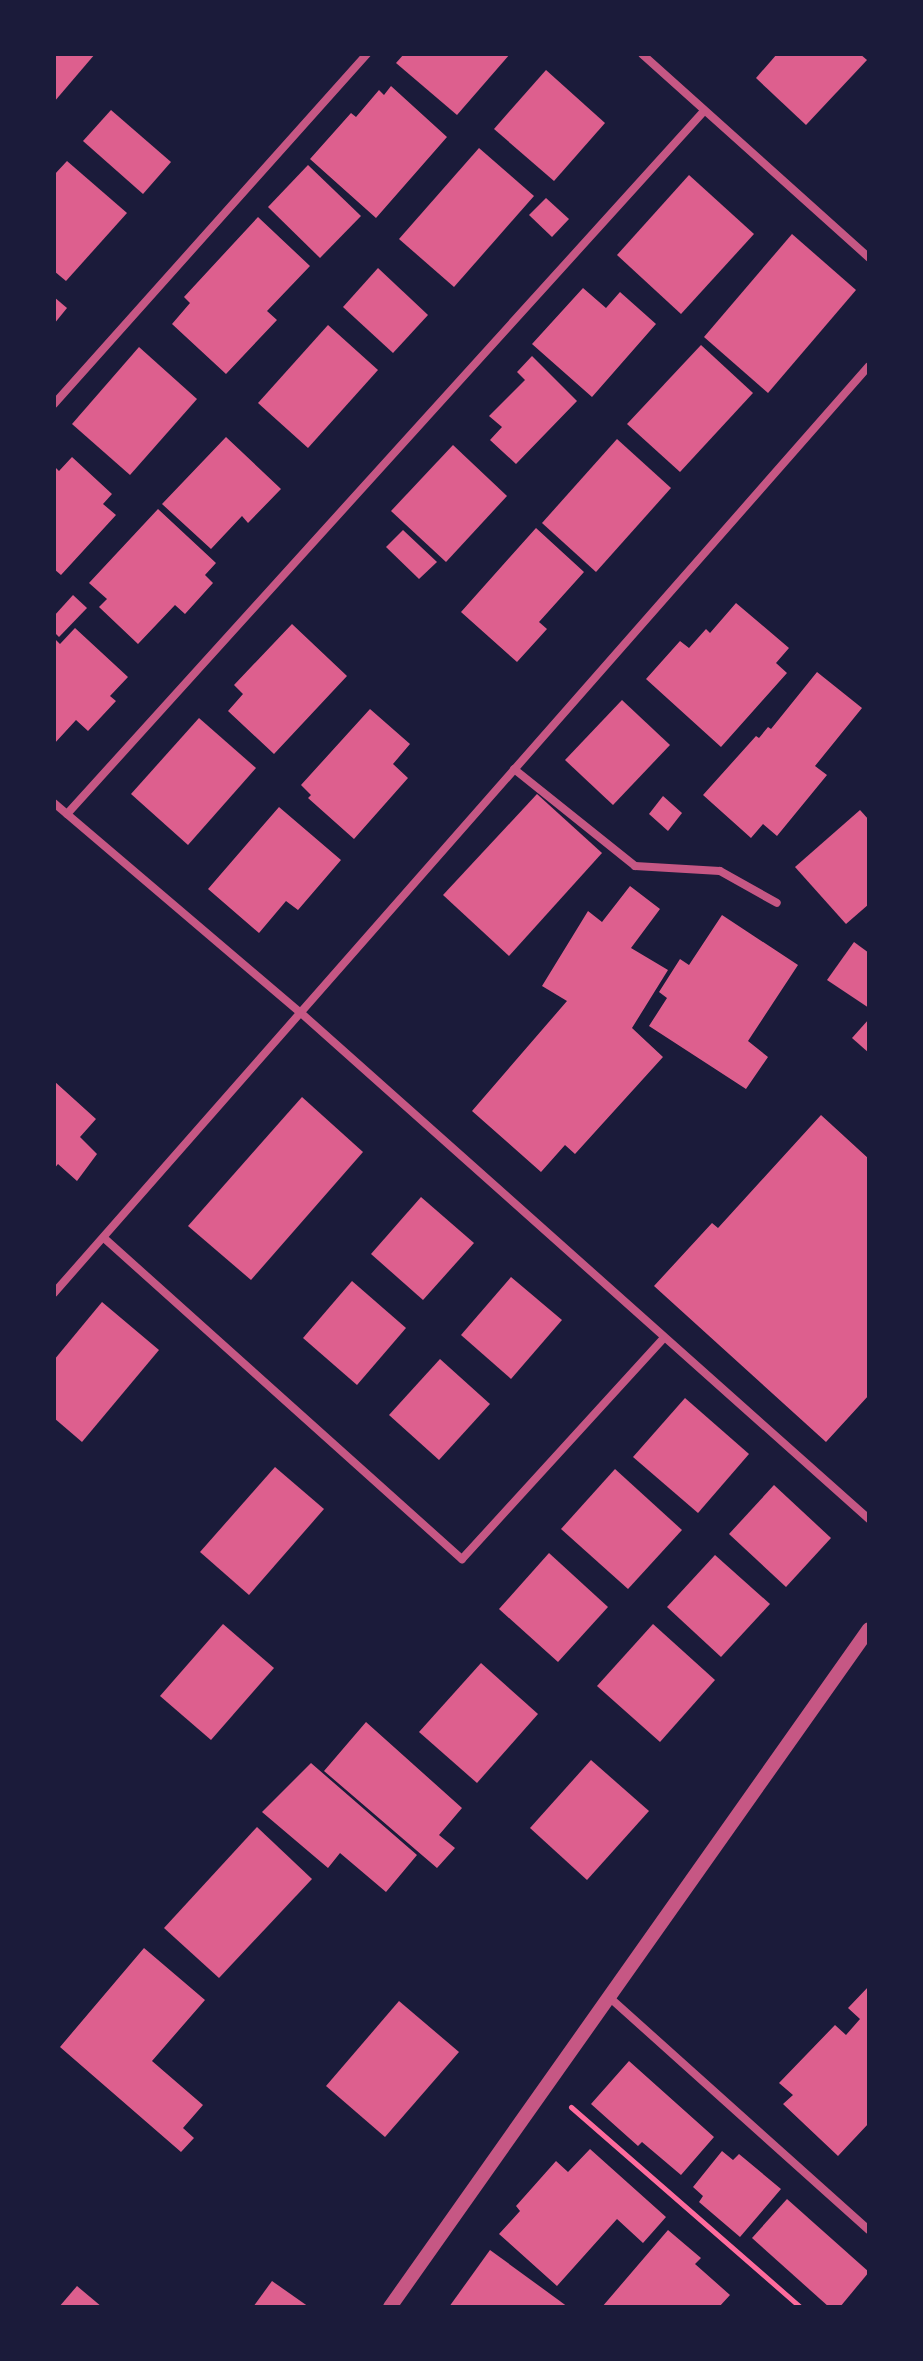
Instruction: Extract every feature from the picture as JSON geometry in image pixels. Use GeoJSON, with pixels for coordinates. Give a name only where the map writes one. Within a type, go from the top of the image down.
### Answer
{"type":"FeatureCollection","features":[{"type":"Feature","properties":{"kind":"street"},"geometry":{"type":"LineString","coordinates":[[54,404],[367,54]]}},
{"type":"Feature","properties":{"kind":"street"},"geometry":{"type":"LineString","coordinates":[[642,54],[869,258]]}},
{"type":"Feature","properties":{"kind":"street"},"geometry":{"type":"LineString","coordinates":[[67,814],[704,111]]}},
{"type":"Feature","properties":{"kind":"street"},"geometry":{"type":"LineString","coordinates":[[54,1293],[869,366]]}},
{"type":"Feature","properties":{"kind":"street"},"geometry":{"type":"LineString","coordinates":[[514,769],[635,866],[720,871],[777,903]]}},
{"type":"Feature","properties":{"kind":"street"},"geometry":{"type":"LineString","coordinates":[[54,803],[301,1013],[869,1519]]}},
{"type":"Feature","properties":{"kind":"street"},"geometry":{"type":"LineString","coordinates":[[104,1238],[462,1559],[664,1338]]}},
{"type":"Feature","properties":{"kind":"street"},"geometry":{"type":"LineString","coordinates":[[390,2307],[869,1629]]}},
{"type":"Feature","properties":{"kind":"street"},"geometry":{"type":"LineString","coordinates":[[609,1997],[869,2230]]}},
{"type":"Feature","properties":{"kind":"path"},"geometry":{"type":"LineString","coordinates":[[546,2085],[800,2307]]}},
{"type":"Feature","properties":{"kind":"building"},"geometry":{"type":"Polygon","coordinates":[[[54,54],[95,54],[54,102],[54,54]]]}},
{"type":"Feature","properties":{"kind":"building"},"geometry":{"type":"Polygon","coordinates":[[[404,54],[510,54],[457,115],[396,63],[404,54]]]}},
{"type":"Feature","properties":{"kind":"building"},"geometry":{"type":"Polygon","coordinates":[[[777,54],[860,54],[867,60],[806,125],[756,78],[777,54]]]}},
{"type":"Feature","properties":{"kind":"building"},"geometry":{"type":"Polygon","coordinates":[[[546,70],[605,123],[554,181],[494,129],[546,70]]]}},
{"type":"Feature","properties":{"kind":"building"},"geometry":{"type":"Polygon","coordinates":[[[391,86],[447,137],[376,218],[310,159],[351,113],[356,117],[379,90],[384,95],[391,86]]]}},
{"type":"Feature","properties":{"kind":"building"},"geometry":{"type":"Polygon","coordinates":[[[111,110],[171,162],[143,194],[83,141],[111,110]]]}},
{"type":"Feature","properties":{"kind":"building"},"geometry":{"type":"Polygon","coordinates":[[[479,148],[534,196],[454,287],[399,239],[479,148]]]}},
{"type":"Feature","properties":{"kind":"building"},"geometry":{"type":"Polygon","coordinates":[[[67,161],[127,213],[66,281],[54,271],[54,175],[67,161]]]}},
{"type":"Feature","properties":{"kind":"building"},"geometry":{"type":"Polygon","coordinates":[[[308,165],[361,216],[320,258],[268,207],[308,165]]]}},
{"type":"Feature","properties":{"kind":"building"},"geometry":{"type":"Polygon","coordinates":[[[689,175],[754,234],[681,314],[617,255],[689,175]]]}},
{"type":"Feature","properties":{"kind":"building"},"geometry":{"type":"Polygon","coordinates":[[[546,198],[569,219],[552,237],[529,215],[546,198]]]}},
{"type":"Feature","properties":{"kind":"building"},"geometry":{"type":"Polygon","coordinates":[[[258,217],[310,266],[267,311],[277,320],[226,374],[172,324],[190,303],[184,297],[258,217]]]}},
{"type":"Feature","properties":{"kind":"building"},"geometry":{"type":"Polygon","coordinates":[[[792,234],[856,290],[768,393],[704,337],[792,234]]]}},
{"type":"Feature","properties":{"kind":"building"},"geometry":{"type":"Polygon","coordinates":[[[378,268],[428,315],[393,353],[343,307],[378,268]]]}},
{"type":"Feature","properties":{"kind":"building"},"geometry":{"type":"Polygon","coordinates":[[[583,288],[606,308],[620,292],[656,324],[592,397],[532,344],[583,288]]]}},
{"type":"Feature","properties":{"kind":"building"},"geometry":{"type":"Polygon","coordinates":[[[54,297],[67,308],[54,324],[54,297]]]}},
{"type":"Feature","properties":{"kind":"building"},"geometry":{"type":"Polygon","coordinates":[[[328,325],[378,370],[308,448],[258,403],[328,325]]]}},
{"type":"Feature","properties":{"kind":"building"},"geometry":{"type":"Polygon","coordinates":[[[701,345],[753,393],[680,472],[627,424],[701,345]]]}},
{"type":"Feature","properties":{"kind":"building"},"geometry":{"type":"Polygon","coordinates":[[[139,347],[197,399],[130,475],[72,424],[139,347]]]}},
{"type":"Feature","properties":{"kind":"building"},"geometry":{"type":"Polygon","coordinates":[[[532,356],[577,401],[516,464],[490,440],[502,427],[489,416],[525,380],[517,372],[532,356]]]}},
{"type":"Feature","properties":{"kind":"building"},"geometry":{"type":"Polygon","coordinates":[[[226,437],[281,489],[248,523],[242,516],[211,549],[162,504],[226,437]]]}},
{"type":"Feature","properties":{"kind":"building"},"geometry":{"type":"Polygon","coordinates":[[[617,439],[671,488],[596,572],[542,523],[617,439]]]}},
{"type":"Feature","properties":{"kind":"building"},"geometry":{"type":"Polygon","coordinates":[[[453,445],[507,496],[446,562],[391,511],[453,445]]]}},
{"type":"Feature","properties":{"kind":"building"},"geometry":{"type":"Polygon","coordinates":[[[72,457],[112,494],[103,504],[116,515],[61,575],[54,569],[54,466],[59,471],[72,457]]]}},
{"type":"Feature","properties":{"kind":"building"},"geometry":{"type":"Polygon","coordinates":[[[158,509],[216,563],[205,575],[213,583],[185,614],[175,605],[138,644],[99,607],[107,599],[89,583],[158,509]]]}},
{"type":"Feature","properties":{"kind":"building"},"geometry":{"type":"Polygon","coordinates":[[[536,528],[584,572],[539,622],[547,629],[517,662],[461,612],[536,528]]]}},
{"type":"Feature","properties":{"kind":"building"},"geometry":{"type":"Polygon","coordinates":[[[403,530],[437,562],[419,579],[386,547],[403,530]]]}},
{"type":"Feature","properties":{"kind":"building"},"geometry":{"type":"Polygon","coordinates":[[[73,595],[87,608],[59,637],[54,632],[54,616],[73,595]]]}},
{"type":"Feature","properties":{"kind":"building"},"geometry":{"type":"Polygon","coordinates":[[[736,603],[789,648],[776,663],[787,673],[721,747],[646,679],[680,641],[689,648],[706,629],[710,633],[736,603]]]}},
{"type":"Feature","properties":{"kind":"building"},"geometry":{"type":"Polygon","coordinates":[[[292,624],[347,676],[274,754],[228,711],[243,694],[234,685],[292,624]]]}},
{"type":"Feature","properties":{"kind":"building"},"geometry":{"type":"Polygon","coordinates":[[[75,628],[128,677],[110,696],[116,701],[88,731],[76,720],[54,744],[54,638],[60,644],[75,628]]]}},
{"type":"Feature","properties":{"kind":"building"},"geometry":{"type":"Polygon","coordinates":[[[817,672],[862,708],[815,766],[827,775],[777,836],[763,824],[751,838],[703,795],[756,736],[759,738],[768,727],[771,729],[817,672]]]}},
{"type":"Feature","properties":{"kind":"building"},"geometry":{"type":"Polygon","coordinates":[[[622,700],[670,745],[613,805],[565,760],[622,700]]]}},
{"type":"Feature","properties":{"kind":"building"},"geometry":{"type":"Polygon","coordinates":[[[370,709],[410,744],[393,764],[408,778],[354,839],[308,798],[311,795],[301,785],[370,709]]]}},
{"type":"Feature","properties":{"kind":"building"},"geometry":{"type":"Polygon","coordinates":[[[199,718],[256,768],[188,845],[131,794],[199,718]]]}},
{"type":"Feature","properties":{"kind":"building"},"geometry":{"type":"Polygon","coordinates":[[[537,794],[602,853],[509,956],[443,895],[537,794]]]}},
{"type":"Feature","properties":{"kind":"building"},"geometry":{"type":"Polygon","coordinates":[[[663,796],[682,813],[668,831],[649,814],[663,796]]]}},
{"type":"Feature","properties":{"kind":"building"},"geometry":{"type":"Polygon","coordinates":[[[279,807],[341,860],[298,910],[286,901],[259,933],[208,889],[279,807]]]}},
{"type":"Feature","properties":{"kind":"building"},"geometry":{"type":"Polygon","coordinates":[[[860,810],[869,820],[869,904],[846,924],[795,867],[860,810]]]}},
{"type":"Feature","properties":{"kind":"building"},"geometry":{"type":"Polygon","coordinates":[[[630,886],[660,909],[631,948],[668,970],[632,1028],[663,1057],[575,1154],[565,1145],[541,1172],[472,1111],[567,1001],[542,986],[588,911],[602,922],[630,886]]]}},
{"type":"Feature","properties":{"kind":"building"},"geometry":{"type":"Polygon","coordinates":[[[722,915],[798,965],[748,1041],[768,1057],[746,1089],[649,1026],[667,998],[659,992],[680,959],[689,965],[722,915]]]}},
{"type":"Feature","properties":{"kind":"building"},"geometry":{"type":"Polygon","coordinates":[[[854,942],[869,953],[869,1008],[827,980],[854,942]]]}},
{"type":"Feature","properties":{"kind":"building"},"geometry":{"type":"Polygon","coordinates":[[[869,1019],[869,1053],[852,1038],[869,1019]]]}},
{"type":"Feature","properties":{"kind":"building"},"geometry":{"type":"Polygon","coordinates":[[[54,1081],[96,1119],[80,1137],[97,1154],[77,1181],[58,1164],[54,1169],[54,1081]]]}},
{"type":"Feature","properties":{"kind":"building"},"geometry":{"type":"Polygon","coordinates":[[[302,1097],[363,1152],[251,1280],[188,1226],[302,1097]]]}},
{"type":"Feature","properties":{"kind":"building"},"geometry":{"type":"Polygon","coordinates":[[[821,1115],[869,1159],[869,1395],[826,1442],[654,1286],[712,1223],[718,1228],[821,1115]]]}},
{"type":"Feature","properties":{"kind":"building"},"geometry":{"type":"Polygon","coordinates":[[[421,1197],[474,1243],[423,1300],[371,1254],[421,1197]]]}},
{"type":"Feature","properties":{"kind":"building"},"geometry":{"type":"Polygon","coordinates":[[[511,1277],[562,1320],[511,1379],[461,1335],[511,1277]]]}},
{"type":"Feature","properties":{"kind":"building"},"geometry":{"type":"Polygon","coordinates":[[[352,1281],[406,1328],[357,1385],[303,1338],[352,1281]]]}},
{"type":"Feature","properties":{"kind":"building"},"geometry":{"type":"Polygon","coordinates":[[[102,1302],[159,1350],[82,1442],[54,1418],[54,1360],[102,1302]]]}},
{"type":"Feature","properties":{"kind":"building"},"geometry":{"type":"Polygon","coordinates":[[[440,1359],[490,1404],[439,1460],[389,1415],[440,1359]]]}},
{"type":"Feature","properties":{"kind":"building"},"geometry":{"type":"Polygon","coordinates":[[[685,1398],[749,1454],[698,1513],[633,1457],[685,1398]]]}},
{"type":"Feature","properties":{"kind":"building"},"geometry":{"type":"Polygon","coordinates":[[[275,1467],[324,1509],[249,1595],[200,1552],[275,1467]]]}},
{"type":"Feature","properties":{"kind":"building"},"geometry":{"type":"Polygon","coordinates":[[[615,1469],[682,1530],[628,1589],[561,1529],[615,1469]]]}},
{"type":"Feature","properties":{"kind":"building"},"geometry":{"type":"Polygon","coordinates":[[[774,1485],[831,1538],[786,1587],[729,1534],[774,1485]]]}},
{"type":"Feature","properties":{"kind":"building"},"geometry":{"type":"Polygon","coordinates":[[[549,1553],[608,1607],[558,1662],[499,1609],[549,1553]]]}},
{"type":"Feature","properties":{"kind":"building"},"geometry":{"type":"Polygon","coordinates":[[[715,1555],[770,1604],[721,1657],[667,1607],[715,1555]]]}},
{"type":"Feature","properties":{"kind":"building"},"geometry":{"type":"Polygon","coordinates":[[[223,1624],[274,1668],[211,1740],[160,1696],[223,1624]]]}},
{"type":"Feature","properties":{"kind":"building"},"geometry":{"type":"Polygon","coordinates":[[[653,1624],[715,1680],[660,1742],[597,1686],[653,1624]]]}},
{"type":"Feature","properties":{"kind":"building"},"geometry":{"type":"Polygon","coordinates":[[[481,1663],[538,1714],[477,1783],[419,1732],[481,1663]]]}},
{"type":"Feature","properties":{"kind":"building"},"geometry":{"type":"Polygon","coordinates":[[[366,1722],[462,1808],[439,1835],[455,1848],[437,1868],[324,1771],[366,1722]]]}},
{"type":"Feature","properties":{"kind":"building"},"geometry":{"type":"Polygon","coordinates":[[[591,1760],[649,1811],[587,1880],[530,1828],[591,1760]]]}},
{"type":"Feature","properties":{"kind":"building"},"geometry":{"type":"Polygon","coordinates":[[[311,1763],[417,1855],[386,1892],[340,1853],[328,1868],[262,1812],[311,1763]]]}},
{"type":"Feature","properties":{"kind":"building"},"geometry":{"type":"Polygon","coordinates":[[[257,1827],[312,1879],[219,1978],[164,1928],[257,1827]]]}},
{"type":"Feature","properties":{"kind":"building"},"geometry":{"type":"Polygon","coordinates":[[[144,1948],[205,2000],[152,2061],[203,2105],[183,2128],[194,2138],[181,2152],[60,2047],[144,1948]]]}},
{"type":"Feature","properties":{"kind":"building"},"geometry":{"type":"Polygon","coordinates":[[[869,1986],[869,2123],[838,2156],[783,2104],[793,2095],[779,2083],[835,2025],[846,2035],[860,2019],[848,2008],[869,1986]]]}},
{"type":"Feature","properties":{"kind":"building"},"geometry":{"type":"Polygon","coordinates":[[[399,2001],[459,2052],[385,2137],[326,2086],[399,2001]]]}},
{"type":"Feature","properties":{"kind":"building"},"geometry":{"type":"Polygon","coordinates":[[[629,2061],[714,2137],[681,2175],[642,2142],[638,2146],[591,2104],[629,2061]]]}},
{"type":"Feature","properties":{"kind":"building"},"geometry":{"type":"Polygon","coordinates":[[[590,2149],[666,2217],[643,2243],[617,2219],[557,2286],[499,2234],[520,2211],[516,2206],[556,2161],[568,2172],[590,2149]]]}},
{"type":"Feature","properties":{"kind":"building"},"geometry":{"type":"Polygon","coordinates":[[[722,2151],[733,2160],[739,2154],[781,2189],[740,2237],[699,2202],[703,2196],[693,2187],[722,2151]]]}},
{"type":"Feature","properties":{"kind":"building"},"geometry":{"type":"Polygon","coordinates":[[[787,2199],[869,2272],[840,2307],[829,2307],[752,2238],[787,2199]]]}},
{"type":"Feature","properties":{"kind":"building"},"geometry":{"type":"Polygon","coordinates":[[[668,2230],[701,2258],[695,2264],[730,2295],[719,2307],[602,2307],[668,2230]]]}},
{"type":"Feature","properties":{"kind":"building"},"geometry":{"type":"Polygon","coordinates":[[[490,2250],[568,2307],[449,2307],[490,2250]]]}},
{"type":"Feature","properties":{"kind":"building"},"geometry":{"type":"Polygon","coordinates":[[[272,2281],[309,2307],[253,2307],[272,2281]]]}},
{"type":"Feature","properties":{"kind":"building"},"geometry":{"type":"Polygon","coordinates":[[[77,2286],[102,2307],[59,2307],[77,2286]]]}}]}
